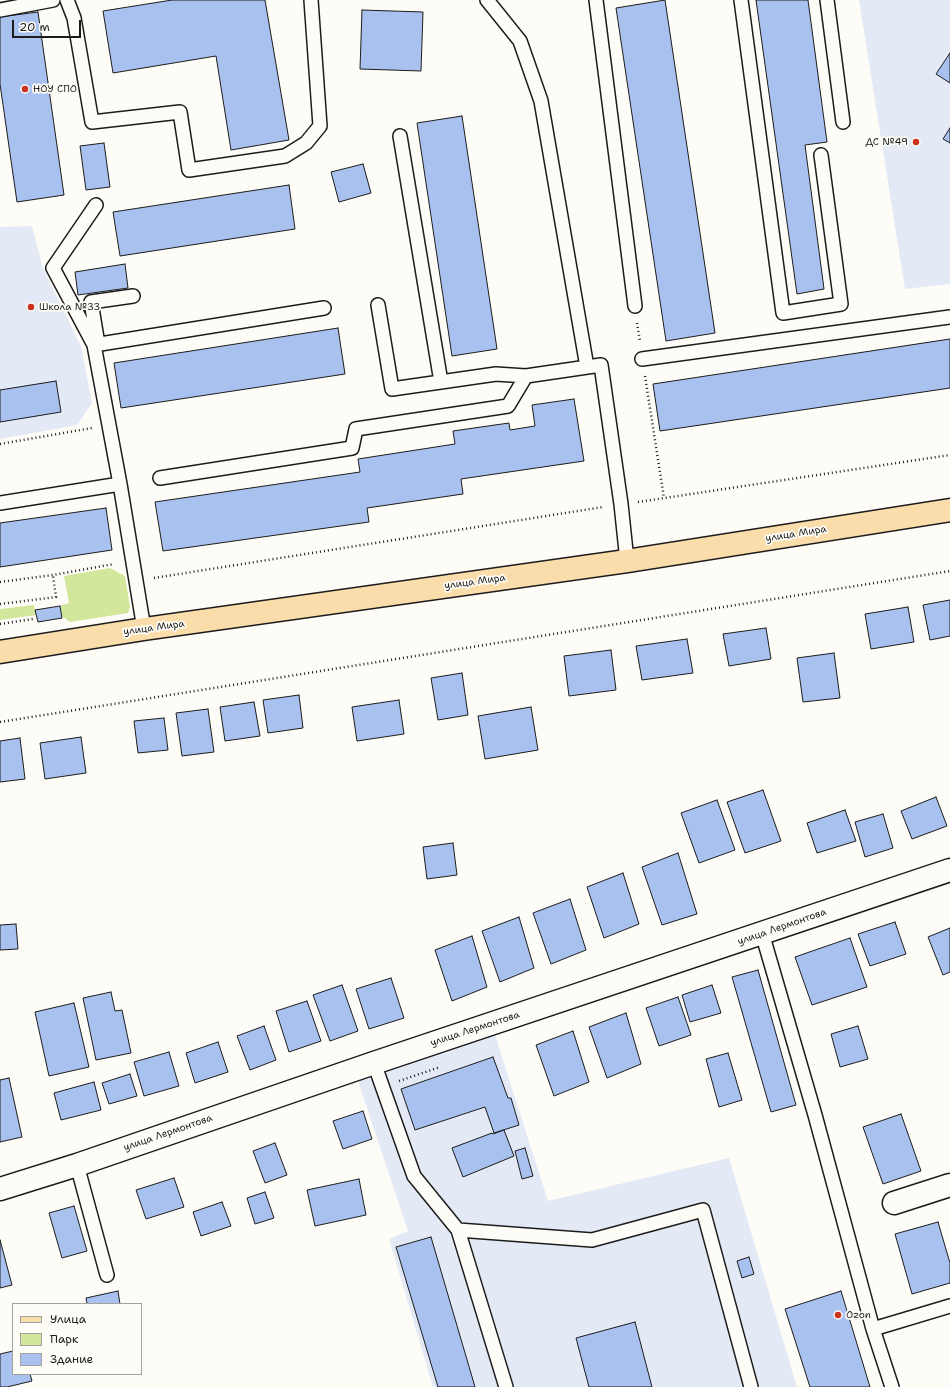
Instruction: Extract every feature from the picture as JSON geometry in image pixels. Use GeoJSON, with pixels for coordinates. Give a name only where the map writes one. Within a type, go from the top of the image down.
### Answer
{"type":"FeatureCollection","features":[{"type":"Feature","properties":{"kind":"main road","name":"улица Мира"},"geometry":{"type":"LineString","coordinates":[[0,652],[144,629],[627,561],[950,510]]}},
{"type":"Feature","properties":{"kind":"main road","name":"улица Лермонтова"},"geometry":{"type":"LineString","coordinates":[[0,1189],[77,1165],[374,1063],[950,870]]}},
{"type":"Feature","properties":{"kind":"main road"},"geometry":{"type":"LineString","coordinates":[[894,1203],[950,1185]]}},
{"type":"Feature","properties":{"kind":"lane"},"geometry":{"type":"LineString","coordinates":[[0,10],[53,0]]}},
{"type":"Feature","properties":{"kind":"lane"},"geometry":{"type":"LineString","coordinates":[[67,0],[74,18],[92,122],[180,112],[189,170],[285,156],[306,143],[320,126],[311,0]]}},
{"type":"Feature","properties":{"kind":"lane"},"geometry":{"type":"LineString","coordinates":[[487,0],[520,41],[541,101],[587,368]]}},
{"type":"Feature","properties":{"kind":"lane"},"geometry":{"type":"LineString","coordinates":[[596,0],[634,306]]}},
{"type":"Feature","properties":{"kind":"lane"},"geometry":{"type":"LineString","coordinates":[[741,0],[783,313],[841,304],[821,155]]}},
{"type":"Feature","properties":{"kind":"lane"},"geometry":{"type":"LineString","coordinates":[[827,0],[843,122]]}},
{"type":"Feature","properties":{"kind":"lane"},"geometry":{"type":"LineString","coordinates":[[400,136],[442,382]]}},
{"type":"Feature","properties":{"kind":"lane"},"geometry":{"type":"LineString","coordinates":[[96,205],[53,268],[96,344]]}},
{"type":"Feature","properties":{"kind":"lane"},"geometry":{"type":"LineString","coordinates":[[134,296],[92,302],[96,344],[144,629]]}},
{"type":"Feature","properties":{"kind":"lane"},"geometry":{"type":"LineString","coordinates":[[378,305],[392,389],[496,374],[526,376],[601,365],[621,504],[627,561]]}},
{"type":"Feature","properties":{"kind":"lane"},"geometry":{"type":"LineString","coordinates":[[96,344],[324,308]]}},
{"type":"Feature","properties":{"kind":"lane"},"geometry":{"type":"LineString","coordinates":[[642,360],[950,317]]}},
{"type":"Feature","properties":{"kind":"lane"},"geometry":{"type":"LineString","coordinates":[[160,478],[352,448],[356,429],[508,406],[526,376]]}},
{"type":"Feature","properties":{"kind":"lane"},"geometry":{"type":"LineString","coordinates":[[0,503],[120,484]]}},
{"type":"Feature","properties":{"kind":"lane"},"geometry":{"type":"LineString","coordinates":[[762,934],[815,1115],[873,1329],[892,1387]]}},
{"type":"Feature","properties":{"kind":"lane"},"geometry":{"type":"LineString","coordinates":[[374,1063],[414,1176],[458,1230],[506,1387]]}},
{"type":"Feature","properties":{"kind":"lane"},"geometry":{"type":"LineString","coordinates":[[77,1165],[107,1275]]}},
{"type":"Feature","properties":{"kind":"lane"},"geometry":{"type":"LineString","coordinates":[[458,1230],[592,1240],[703,1210],[751,1387]]}},
{"type":"Feature","properties":{"kind":"lane"},"geometry":{"type":"LineString","coordinates":[[873,1329],[950,1306]]}},
{"type":"Feature","properties":{"kind":"path"},"geometry":{"type":"LineString","coordinates":[[634,306],[664,498]]}},
{"type":"Feature","properties":{"kind":"path"},"geometry":{"type":"LineString","coordinates":[[0,444],[109,425]]}},
{"type":"Feature","properties":{"kind":"path"},"geometry":{"type":"LineString","coordinates":[[136,580],[621,504],[950,455]]}},
{"type":"Feature","properties":{"kind":"path"},"geometry":{"type":"LineString","coordinates":[[0,582],[53,575],[133,561]]}},
{"type":"Feature","properties":{"kind":"path"},"geometry":{"type":"LineString","coordinates":[[0,722],[950,571]]}},
{"type":"Feature","properties":{"kind":"path"},"geometry":{"type":"LineString","coordinates":[[0,604],[56,597],[53,575]]}},
{"type":"Feature","properties":{"kind":"path"},"geometry":{"type":"LineString","coordinates":[[0,624],[33,619]]}},
{"type":"Feature","properties":{"kind":"shaded area","name":"ДС №49"},"geometry":{"type":"Polygon","coordinates":[[[859,0],[950,0],[950,284],[905,289],[859,0]]]}},
{"type":"Feature","properties":{"kind":"shaded area","name":"Школа №33"},"geometry":{"type":"Polygon","coordinates":[[[32,226],[43,268],[81,346],[92,403],[77,425],[0,439],[0,227],[32,226]]]}},
{"type":"Feature","properties":{"kind":"shaded area"},"geometry":{"type":"Polygon","coordinates":[[[495,1035],[548,1201],[729,1158],[797,1387],[433,1387],[389,1239],[408,1231],[358,1081],[495,1035]]]}},
{"type":"Feature","properties":{"kind":"green space"},"geometry":{"type":"Polygon","coordinates":[[[110,568],[125,576],[130,607],[128,613],[70,622],[62,616],[60,606],[69,603],[64,576],[110,568]]]}},
{"type":"Feature","properties":{"kind":"green space"},"geometry":{"type":"Polygon","coordinates":[[[34,605],[36,615],[0,620],[0,609],[34,605]]]}},
{"type":"Feature","properties":{"kind":"building"},"geometry":{"type":"Polygon","coordinates":[[[172,0],[265,0],[289,140],[231,150],[216,56],[113,73],[103,11],[172,0]]]}},
{"type":"Feature","properties":{"kind":"building"},"geometry":{"type":"Polygon","coordinates":[[[665,0],[715,333],[666,341],[616,8],[665,0]]]}},
{"type":"Feature","properties":{"kind":"building"},"geometry":{"type":"Polygon","coordinates":[[[756,0],[808,0],[827,142],[805,145],[824,289],[797,294],[756,0]]]}},
{"type":"Feature","properties":{"kind":"building"},"geometry":{"type":"Polygon","coordinates":[[[362,10],[423,12],[421,71],[360,69],[362,10]]]}},
{"type":"Feature","properties":{"kind":"building"},"geometry":{"type":"Polygon","coordinates":[[[38,12],[64,195],[17,202],[0,84],[0,17],[38,12]]]}},
{"type":"Feature","properties":{"kind":"building"},"geometry":{"type":"Polygon","coordinates":[[[950,53],[950,83],[936,74],[950,53]]]}},
{"type":"Feature","properties":{"kind":"building"},"geometry":{"type":"Polygon","coordinates":[[[462,116],[497,349],[452,356],[417,123],[462,116]]]}},
{"type":"Feature","properties":{"kind":"building"},"geometry":{"type":"Polygon","coordinates":[[[950,128],[950,143],[943,139],[950,128]]]}},
{"type":"Feature","properties":{"kind":"building"},"geometry":{"type":"Polygon","coordinates":[[[104,143],[110,187],[86,190],[80,146],[104,143]]]}},
{"type":"Feature","properties":{"kind":"building"},"geometry":{"type":"Polygon","coordinates":[[[363,164],[371,193],[339,202],[331,172],[363,164]]]}},
{"type":"Feature","properties":{"kind":"building"},"geometry":{"type":"Polygon","coordinates":[[[289,185],[295,229],[120,256],[113,212],[289,185]]]}},
{"type":"Feature","properties":{"kind":"building"},"geometry":{"type":"Polygon","coordinates":[[[125,264],[128,288],[78,295],[75,272],[125,264]]]}},
{"type":"Feature","properties":{"kind":"building"},"geometry":{"type":"Polygon","coordinates":[[[338,328],[345,374],[121,408],[114,363],[338,328]]]}},
{"type":"Feature","properties":{"kind":"building"},"geometry":{"type":"Polygon","coordinates":[[[950,339],[950,388],[660,431],[653,384],[950,339]]]}},
{"type":"Feature","properties":{"kind":"building"},"geometry":{"type":"Polygon","coordinates":[[[56,381],[61,412],[0,422],[0,390],[56,381]]]}},
{"type":"Feature","properties":{"kind":"building"},"geometry":{"type":"Polygon","coordinates":[[[574,399],[584,461],[461,479],[463,494],[367,508],[369,522],[163,551],[155,502],[360,472],[358,459],[455,444],[453,431],[509,423],[510,430],[535,426],[532,405],[574,399]]]}},
{"type":"Feature","properties":{"kind":"building"},"geometry":{"type":"Polygon","coordinates":[[[106,508],[112,550],[0,567],[0,523],[106,508]]]}},
{"type":"Feature","properties":{"kind":"building"},"geometry":{"type":"Polygon","coordinates":[[[950,600],[950,636],[930,640],[923,605],[950,600]]]}},
{"type":"Feature","properties":{"kind":"building"},"geometry":{"type":"Polygon","coordinates":[[[60,606],[62,618],[38,622],[35,610],[60,606]]]}},
{"type":"Feature","properties":{"kind":"building"},"geometry":{"type":"Polygon","coordinates":[[[908,607],[914,642],[871,649],[865,614],[908,607]]]}},
{"type":"Feature","properties":{"kind":"building"},"geometry":{"type":"Polygon","coordinates":[[[766,628],[771,659],[729,666],[723,634],[766,628]]]}},
{"type":"Feature","properties":{"kind":"building"},"geometry":{"type":"Polygon","coordinates":[[[687,639],[693,673],[642,680],[636,646],[687,639]]]}},
{"type":"Feature","properties":{"kind":"building"},"geometry":{"type":"Polygon","coordinates":[[[611,650],[616,690],[569,696],[564,656],[611,650]]]}},
{"type":"Feature","properties":{"kind":"building"},"geometry":{"type":"Polygon","coordinates":[[[834,653],[840,698],[803,702],[797,658],[834,653]]]}},
{"type":"Feature","properties":{"kind":"building"},"geometry":{"type":"Polygon","coordinates":[[[462,673],[468,715],[438,720],[431,678],[462,673]]]}},
{"type":"Feature","properties":{"kind":"building"},"geometry":{"type":"Polygon","coordinates":[[[299,695],[303,728],[268,733],[263,700],[299,695]]]}},
{"type":"Feature","properties":{"kind":"building"},"geometry":{"type":"Polygon","coordinates":[[[399,700],[404,734],[357,741],[352,707],[399,700]]]}},
{"type":"Feature","properties":{"kind":"building"},"geometry":{"type":"Polygon","coordinates":[[[254,702],[260,736],[225,741],[220,707],[254,702]]]}},
{"type":"Feature","properties":{"kind":"building"},"geometry":{"type":"Polygon","coordinates":[[[531,707],[538,750],[485,759],[478,716],[531,707]]]}},
{"type":"Feature","properties":{"kind":"building"},"geometry":{"type":"Polygon","coordinates":[[[208,709],[214,752],[182,756],[176,713],[208,709]]]}},
{"type":"Feature","properties":{"kind":"building"},"geometry":{"type":"Polygon","coordinates":[[[164,718],[168,750],[138,753],[134,721],[164,718]]]}},
{"type":"Feature","properties":{"kind":"building"},"geometry":{"type":"Polygon","coordinates":[[[81,737],[86,773],[45,779],[40,743],[81,737]]]}},
{"type":"Feature","properties":{"kind":"building"},"geometry":{"type":"Polygon","coordinates":[[[20,738],[25,779],[0,782],[0,741],[20,738]]]}},
{"type":"Feature","properties":{"kind":"building"},"geometry":{"type":"Polygon","coordinates":[[[763,790],[781,841],[745,853],[727,802],[763,790]]]}},
{"type":"Feature","properties":{"kind":"building"},"geometry":{"type":"Polygon","coordinates":[[[936,797],[947,826],[912,839],[901,811],[936,797]]]}},
{"type":"Feature","properties":{"kind":"building"},"geometry":{"type":"Polygon","coordinates":[[[717,800],[735,850],[699,863],[681,813],[717,800]]]}},
{"type":"Feature","properties":{"kind":"building"},"geometry":{"type":"Polygon","coordinates":[[[845,810],[856,841],[817,853],[807,823],[845,810]]]}},
{"type":"Feature","properties":{"kind":"building"},"geometry":{"type":"Polygon","coordinates":[[[883,814],[893,848],[865,857],[855,822],[883,814]]]}},
{"type":"Feature","properties":{"kind":"building"},"geometry":{"type":"Polygon","coordinates":[[[453,843],[457,875],[427,879],[423,847],[453,843]]]}},
{"type":"Feature","properties":{"kind":"building"},"geometry":{"type":"Polygon","coordinates":[[[678,853],[697,914],[662,925],[642,867],[678,853]]]}},
{"type":"Feature","properties":{"kind":"building"},"geometry":{"type":"Polygon","coordinates":[[[623,873],[639,924],[604,938],[587,887],[623,873]]]}},
{"type":"Feature","properties":{"kind":"building"},"geometry":{"type":"Polygon","coordinates":[[[570,899],[586,950],[551,964],[533,913],[570,899]]]}},
{"type":"Feature","properties":{"kind":"building"},"geometry":{"type":"Polygon","coordinates":[[[519,917],[534,968],[500,982],[482,931],[519,917]]]}},
{"type":"Feature","properties":{"kind":"building"},"geometry":{"type":"Polygon","coordinates":[[[895,922],[906,954],[870,966],[858,934],[895,922]]]}},
{"type":"Feature","properties":{"kind":"building"},"geometry":{"type":"Polygon","coordinates":[[[16,924],[18,949],[0,950],[0,925],[16,924]]]}},
{"type":"Feature","properties":{"kind":"building"},"geometry":{"type":"Polygon","coordinates":[[[950,928],[950,972],[943,975],[928,937],[950,928]]]}},
{"type":"Feature","properties":{"kind":"building"},"geometry":{"type":"Polygon","coordinates":[[[472,936],[487,987],[452,1001],[435,950],[472,936]]]}},
{"type":"Feature","properties":{"kind":"building"},"geometry":{"type":"Polygon","coordinates":[[[850,938],[867,987],[812,1005],[795,957],[850,938]]]}},
{"type":"Feature","properties":{"kind":"building"},"geometry":{"type":"Polygon","coordinates":[[[758,970],[796,1105],[771,1112],[732,977],[758,970]]]}},
{"type":"Feature","properties":{"kind":"building"},"geometry":{"type":"Polygon","coordinates":[[[391,978],[404,1018],[369,1029],[356,989],[391,978]]]}},
{"type":"Feature","properties":{"kind":"building"},"geometry":{"type":"Polygon","coordinates":[[[342,985],[358,1031],[330,1041],[313,995],[342,985]]]}},
{"type":"Feature","properties":{"kind":"building"},"geometry":{"type":"Polygon","coordinates":[[[712,985],[721,1013],[690,1022],[682,995],[712,985]]]}},
{"type":"Feature","properties":{"kind":"building"},"geometry":{"type":"Polygon","coordinates":[[[111,992],[115,1011],[122,1010],[131,1053],[96,1060],[83,998],[111,992]]]}},
{"type":"Feature","properties":{"kind":"building"},"geometry":{"type":"Polygon","coordinates":[[[678,997],[691,1035],[659,1046],[646,1008],[678,997]]]}},
{"type":"Feature","properties":{"kind":"building"},"geometry":{"type":"Polygon","coordinates":[[[307,1001],[321,1041],[289,1052],[276,1011],[307,1001]]]}},
{"type":"Feature","properties":{"kind":"building"},"geometry":{"type":"Polygon","coordinates":[[[74,1003],[89,1067],[49,1076],[35,1012],[74,1003]]]}},
{"type":"Feature","properties":{"kind":"building"},"geometry":{"type":"Polygon","coordinates":[[[626,1013],[641,1064],[607,1078],[589,1027],[626,1013]]]}},
{"type":"Feature","properties":{"kind":"building"},"geometry":{"type":"Polygon","coordinates":[[[264,1026],[276,1060],[250,1070],[237,1036],[264,1026]]]}},
{"type":"Feature","properties":{"kind":"building"},"geometry":{"type":"Polygon","coordinates":[[[858,1026],[868,1059],[840,1067],[831,1034],[858,1026]]]}},
{"type":"Feature","properties":{"kind":"building"},"geometry":{"type":"Polygon","coordinates":[[[573,1031],[589,1082],[554,1096],[536,1045],[573,1031]]]}},
{"type":"Feature","properties":{"kind":"building"},"geometry":{"type":"Polygon","coordinates":[[[218,1042],[228,1072],[195,1083],[186,1053],[218,1042]]]}},
{"type":"Feature","properties":{"kind":"building"},"geometry":{"type":"Polygon","coordinates":[[[169,1052],[179,1086],[144,1096],[134,1062],[169,1052]]]}},
{"type":"Feature","properties":{"kind":"building"},"geometry":{"type":"Polygon","coordinates":[[[728,1053],[742,1100],[719,1107],[706,1059],[728,1053]]]}},
{"type":"Feature","properties":{"kind":"building"},"geometry":{"type":"Polygon","coordinates":[[[493,1057],[508,1098],[511,1098],[519,1125],[494,1133],[485,1107],[415,1130],[401,1089],[493,1057]]]}},
{"type":"Feature","properties":{"kind":"building"},"geometry":{"type":"Polygon","coordinates":[[[130,1074],[137,1096],[109,1104],[102,1083],[130,1074]]]}},
{"type":"Feature","properties":{"kind":"building"},"geometry":{"type":"Polygon","coordinates":[[[9,1078],[22,1137],[0,1142],[0,1080],[9,1078]]]}},
{"type":"Feature","properties":{"kind":"building"},"geometry":{"type":"Polygon","coordinates":[[[94,1082],[101,1110],[61,1120],[54,1093],[94,1082]]]}},
{"type":"Feature","properties":{"kind":"building"},"geometry":{"type":"Polygon","coordinates":[[[363,1111],[372,1139],[343,1149],[333,1121],[363,1111]]]}},
{"type":"Feature","properties":{"kind":"building"},"geometry":{"type":"Polygon","coordinates":[[[901,1114],[921,1171],[883,1184],[863,1127],[901,1114]]]}},
{"type":"Feature","properties":{"kind":"building"},"geometry":{"type":"Polygon","coordinates":[[[504,1130],[514,1156],[463,1177],[452,1148],[504,1130]]]}},
{"type":"Feature","properties":{"kind":"building"},"geometry":{"type":"Polygon","coordinates":[[[275,1143],[287,1175],[265,1183],[253,1151],[275,1143]]]}},
{"type":"Feature","properties":{"kind":"building"},"geometry":{"type":"Polygon","coordinates":[[[525,1148],[533,1176],[522,1179],[515,1151],[525,1148]]]}},
{"type":"Feature","properties":{"kind":"building"},"geometry":{"type":"Polygon","coordinates":[[[174,1178],[184,1207],[146,1219],[136,1190],[174,1178]]]}},
{"type":"Feature","properties":{"kind":"building"},"geometry":{"type":"Polygon","coordinates":[[[359,1179],[366,1215],[315,1226],[307,1190],[359,1179]]]}},
{"type":"Feature","properties":{"kind":"building"},"geometry":{"type":"Polygon","coordinates":[[[265,1192],[274,1218],[255,1224],[247,1198],[265,1192]]]}},
{"type":"Feature","properties":{"kind":"building"},"geometry":{"type":"Polygon","coordinates":[[[222,1202],[231,1226],[201,1236],[193,1212],[222,1202]]]}},
{"type":"Feature","properties":{"kind":"building"},"geometry":{"type":"Polygon","coordinates":[[[74,1206],[87,1251],[62,1258],[49,1213],[74,1206]]]}},
{"type":"Feature","properties":{"kind":"building"},"geometry":{"type":"Polygon","coordinates":[[[938,1222],[950,1263],[950,1283],[912,1294],[895,1234],[938,1222]]]}},
{"type":"Feature","properties":{"kind":"building"},"geometry":{"type":"Polygon","coordinates":[[[431,1237],[475,1387],[438,1387],[396,1247],[431,1237]]]}},
{"type":"Feature","properties":{"kind":"building"},"geometry":{"type":"Polygon","coordinates":[[[0,1240],[12,1285],[0,1288],[0,1240]]]}},
{"type":"Feature","properties":{"kind":"building"},"geometry":{"type":"Polygon","coordinates":[[[749,1257],[754,1274],[742,1278],[737,1261],[749,1257]]]}},
{"type":"Feature","properties":{"kind":"building"},"geometry":{"type":"Polygon","coordinates":[[[118,1291],[120,1303],[87,1303],[86,1298],[118,1291]]]}},
{"type":"Feature","properties":{"kind":"building"},"geometry":{"type":"Polygon","coordinates":[[[841,1291],[870,1387],[810,1387],[785,1309],[841,1291]]]}},
{"type":"Feature","properties":{"kind":"building"},"geometry":{"type":"Polygon","coordinates":[[[635,1322],[652,1387],[589,1387],[576,1338],[635,1322]]]}},
{"type":"Feature","properties":{"kind":"building"},"geometry":{"type":"Polygon","coordinates":[[[12,1351],[12,1375],[30,1375],[32,1381],[7,1387],[0,1387],[0,1354],[12,1351]]]}},
{"type":"Feature","properties":{"kind":"place","name":"НОУ СПО"},"geometry":{"type":"Point","coordinates":[25,89]}},
{"type":"Feature","properties":{"kind":"place","name":"ДС №49"},"geometry":{"type":"Point","coordinates":[916,142]}},
{"type":"Feature","properties":{"kind":"place","name":"Школа №33"},"geometry":{"type":"Point","coordinates":[31,307]}},
{"type":"Feature","properties":{"kind":"place","name":"Ozon"},"geometry":{"type":"Point","coordinates":[838,1315]}}]}
